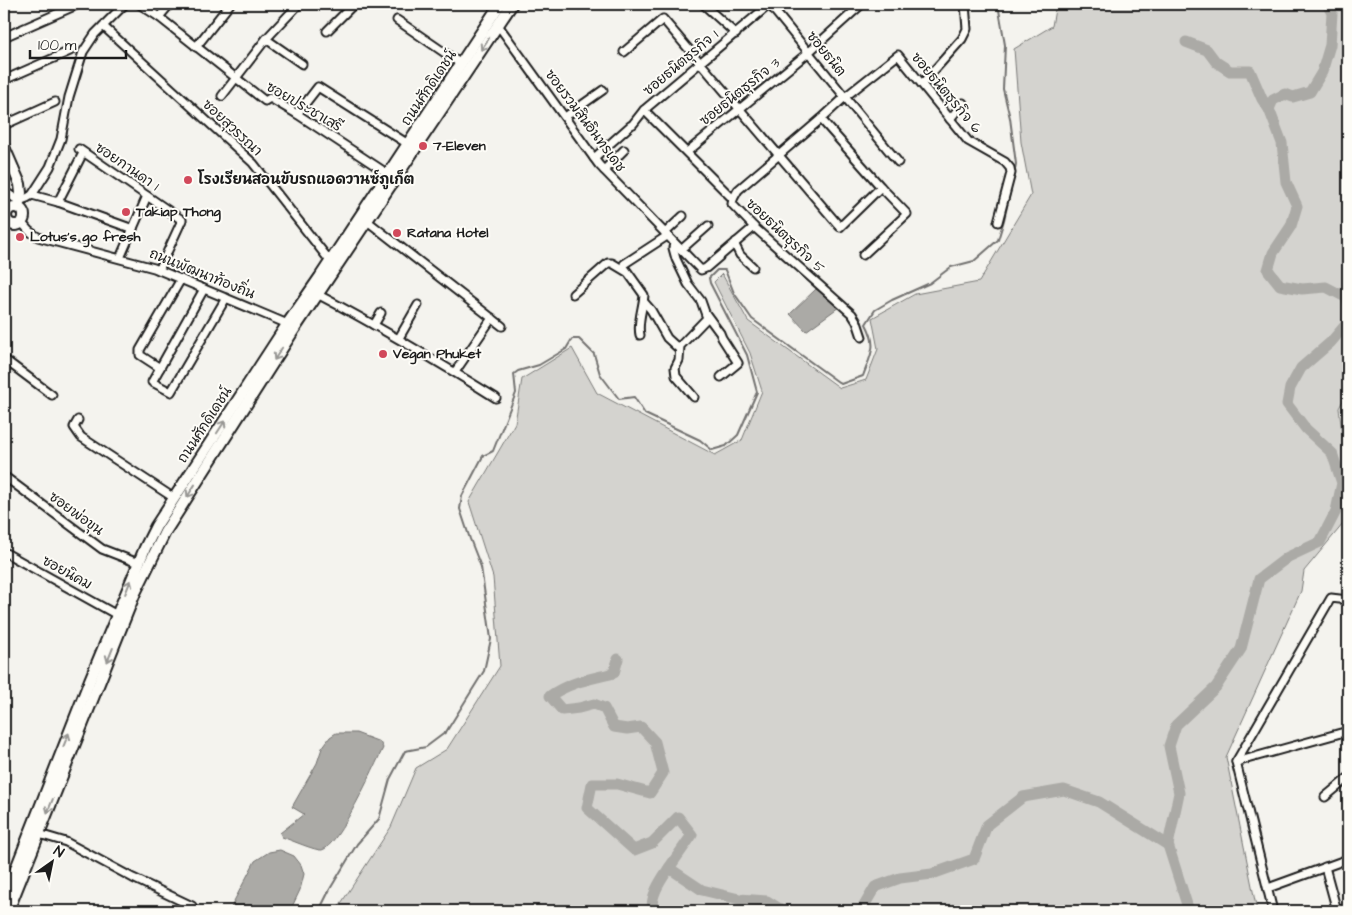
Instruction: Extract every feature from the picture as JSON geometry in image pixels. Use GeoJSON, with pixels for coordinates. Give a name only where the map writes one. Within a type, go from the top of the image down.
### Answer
{"type":"FeatureCollection","features":[{"type":"Feature","properties":{"kind":"main road","name":"ถนนศักดิเดชน์"},"geometry":{"type":"LineString","coordinates":[[4,900],[90,680],[138,563],[156,526],[291,326],[317,294],[388,174],[500,4]]}},
{"type":"Feature","properties":{"kind":"main road","name":"ถนนศักดิเดชน์"},"geometry":{"type":"LineString","coordinates":[[8,911],[135,593],[165,532],[330,261],[366,220],[512,4]]}},
{"type":"Feature","properties":{"kind":"main road"},"geometry":{"type":"LineString","coordinates":[[4,147],[20,184],[19,204],[24,214],[22,223],[13,225],[5,220],[6,214],[19,204]]}},
{"type":"Feature","properties":{"kind":"street"},"geometry":{"type":"LineString","coordinates":[[4,36],[79,4]]}},
{"type":"Feature","properties":{"kind":"street"},"geometry":{"type":"LineString","coordinates":[[4,191],[19,204],[32,194],[50,167],[63,139],[69,97],[83,52],[95,34],[125,4]]}},
{"type":"Feature","properties":{"kind":"street","name":"ซอยประชาเสรี"},"geometry":{"type":"LineString","coordinates":[[139,4],[159,17],[265,101],[270,98],[297,114],[388,174]]}},
{"type":"Feature","properties":{"kind":"street"},"geometry":{"type":"LineString","coordinates":[[159,17],[170,4]]}},
{"type":"Feature","properties":{"kind":"street"},"geometry":{"type":"LineString","coordinates":[[196,47],[230,4]]}},
{"type":"Feature","properties":{"kind":"street"},"geometry":{"type":"LineString","coordinates":[[222,96],[266,39],[299,4]]}},
{"type":"Feature","properties":{"kind":"street"},"geometry":{"type":"LineString","coordinates":[[327,31],[354,4]]}},
{"type":"Feature","properties":{"kind":"street"},"geometry":{"type":"LineString","coordinates":[[703,4],[736,34]]}},
{"type":"Feature","properties":{"kind":"street","name":"ซอยธนิตธุรกิจ 1"},"geometry":{"type":"LineString","coordinates":[[594,158],[632,125],[644,110],[770,4]]}},
{"type":"Feature","properties":{"kind":"street","name":"ซอยธนิต"},"geometry":{"type":"LineString","coordinates":[[770,4],[898,162]]}},
{"type":"Feature","properties":{"kind":"street","name":"ซอยธนิตธุรกิจ 3"},"geometry":{"type":"LineString","coordinates":[[686,152],[809,52],[862,4]]}},
{"type":"Feature","properties":{"kind":"street"},"geometry":{"type":"LineString","coordinates":[[922,84],[962,39],[967,29],[965,4]]}},
{"type":"Feature","properties":{"kind":"street"},"geometry":{"type":"LineString","coordinates":[[624,52],[663,19],[840,227],[881,187]]}},
{"type":"Feature","properties":{"kind":"street"},"geometry":{"type":"LineString","coordinates":[[397,20],[461,64]]}},
{"type":"Feature","properties":{"kind":"street","name":"ซอยรวมสินอินทรเดช"},"geometry":{"type":"LineString","coordinates":[[498,24],[594,158],[701,270],[706,268],[736,242]]}},
{"type":"Feature","properties":{"kind":"street","name":"ซอยสุวรรณา"},"geometry":{"type":"LineString","coordinates":[[103,26],[254,163],[330,261]]}},
{"type":"Feature","properties":{"kind":"street"},"geometry":{"type":"LineString","coordinates":[[266,39],[302,64]]}},
{"type":"Feature","properties":{"kind":"street"},"geometry":{"type":"LineString","coordinates":[[4,80],[70,51]]}},
{"type":"Feature","properties":{"kind":"street","name":"ซอยธนิตธุรกิจ 6"},"geometry":{"type":"LineString","coordinates":[[845,97],[898,55],[968,141],[1005,162],[1010,168],[1011,173],[998,222]]}},
{"type":"Feature","properties":{"kind":"street"},"geometry":{"type":"LineString","coordinates":[[297,114],[318,87],[408,144]]}},
{"type":"Feature","properties":{"kind":"street"},"geometry":{"type":"LineString","coordinates":[[565,117],[604,90]]}},
{"type":"Feature","properties":{"kind":"street","name":"ซอยธนิตธุรกิจ 5"},"geometry":{"type":"LineString","coordinates":[[845,97],[738,190],[732,204],[754,227],[852,314],[862,337]]}},
{"type":"Feature","properties":{"kind":"street"},"geometry":{"type":"LineString","coordinates":[[4,125],[55,102]]}},
{"type":"Feature","properties":{"kind":"street"},"geometry":{"type":"LineString","coordinates":[[950,119],[963,102]]}},
{"type":"Feature","properties":{"kind":"street"},"geometry":{"type":"LineString","coordinates":[[644,110],[733,198]]}},
{"type":"Feature","properties":{"kind":"street"},"geometry":{"type":"LineString","coordinates":[[821,118],[906,214],[863,255]]}},
{"type":"Feature","properties":{"kind":"street"},"geometry":{"type":"LineString","coordinates":[[604,170],[624,150]]}},
{"type":"Feature","properties":{"kind":"street","name":"ซอยกานดา 1"},"geometry":{"type":"LineString","coordinates":[[58,202],[81,151],[182,220],[159,270]]}},
{"type":"Feature","properties":{"kind":"street"},"geometry":{"type":"LineString","coordinates":[[32,194],[133,228]]}},
{"type":"Feature","properties":{"kind":"street"},"geometry":{"type":"LineString","coordinates":[[120,258],[147,196]]}},
{"type":"Feature","properties":{"kind":"street"},"geometry":{"type":"LineString","coordinates":[[640,335],[638,328],[644,295],[624,267],[626,262],[666,234],[684,216]]}},
{"type":"Feature","properties":{"kind":"street"},"geometry":{"type":"LineString","coordinates":[[366,220],[502,326]]}},
{"type":"Feature","properties":{"kind":"street","name":"ถนนพัฒนาท้องถิ่น"},"geometry":{"type":"LineString","coordinates":[[22,223],[38,237],[159,270],[291,326]]}},
{"type":"Feature","properties":{"kind":"street"},"geometry":{"type":"LineString","coordinates":[[681,250],[708,226]]}},
{"type":"Feature","properties":{"kind":"street"},"geometry":{"type":"LineString","coordinates":[[753,267],[734,245],[754,227]]}},
{"type":"Feature","properties":{"kind":"street"},"geometry":{"type":"LineString","coordinates":[[674,243],[673,248],[683,277],[701,301],[706,314],[738,363],[722,377]]}},
{"type":"Feature","properties":{"kind":"street"},"geometry":{"type":"LineString","coordinates":[[573,294],[608,263],[612,263],[628,273]]}},
{"type":"Feature","properties":{"kind":"street"},"geometry":{"type":"LineString","coordinates":[[160,368],[140,355],[140,350],[181,279]]}},
{"type":"Feature","properties":{"kind":"street"},"geometry":{"type":"LineString","coordinates":[[204,289],[152,382],[171,392],[226,298]]}},
{"type":"Feature","properties":{"kind":"street"},"geometry":{"type":"LineString","coordinates":[[317,294],[399,338],[496,398]]}},
{"type":"Feature","properties":{"kind":"street"},"geometry":{"type":"LineString","coordinates":[[644,302],[651,310],[666,338],[679,349]]}},
{"type":"Feature","properties":{"kind":"street"},"geometry":{"type":"LineString","coordinates":[[399,338],[418,305]]}},
{"type":"Feature","properties":{"kind":"street"},"geometry":{"type":"LineString","coordinates":[[374,325],[381,313]]}},
{"type":"Feature","properties":{"kind":"street"},"geometry":{"type":"LineString","coordinates":[[694,397],[676,376],[675,368],[681,345],[707,318],[706,314]]}},
{"type":"Feature","properties":{"kind":"street"},"geometry":{"type":"LineString","coordinates":[[456,372],[492,318]]}},
{"type":"Feature","properties":{"kind":"street"},"geometry":{"type":"LineString","coordinates":[[4,359],[52,395]]}},
{"type":"Feature","properties":{"kind":"street"},"geometry":{"type":"LineString","coordinates":[[78,420],[74,427],[80,437],[174,498]]}},
{"type":"Feature","properties":{"kind":"street","name":"ซอยพ่อขุน"},"geometry":{"type":"LineString","coordinates":[[4,476],[102,549],[138,563]]}},
{"type":"Feature","properties":{"kind":"street","name":"ซอยนิคม"},"geometry":{"type":"LineString","coordinates":[[4,552],[117,615]]}},
{"type":"Feature","properties":{"kind":"street"},"geometry":{"type":"LineString","coordinates":[[1273,911],[1236,762],[1331,598],[1348,600]]}},
{"type":"Feature","properties":{"kind":"street"},"geometry":{"type":"LineString","coordinates":[[1236,762],[1348,731]]}},
{"type":"Feature","properties":{"kind":"street"},"geometry":{"type":"LineString","coordinates":[[1325,797],[1348,778]]}},
{"type":"Feature","properties":{"kind":"street"},"geometry":{"type":"LineString","coordinates":[[39,834],[66,842],[133,878],[192,906]]}},
{"type":"Feature","properties":{"kind":"street"},"geometry":{"type":"LineString","coordinates":[[1268,888],[1348,859]]}},
{"type":"Feature","properties":{"kind":"street"},"geometry":{"type":"LineString","coordinates":[[1325,868],[1337,911]]}},
{"type":"Feature","properties":{"kind":"shaded area"},"geometry":{"type":"Polygon","coordinates":[[[1056,4],[1348,4],[1348,112],[1346,138],[1348,138],[1348,391],[1339,408],[1348,481],[1348,518],[1304,571],[1301,591],[1226,757],[1257,911],[336,911],[391,827],[416,768],[447,749],[500,666],[493,577],[469,502],[515,423],[522,379],[572,348],[597,393],[715,455],[742,440],[762,391],[750,353],[714,282],[722,274],[748,321],[840,388],[866,380],[878,349],[872,318],[915,294],[979,282],[1031,195],[1021,142],[1014,49],[1052,26],[1056,4]]]}},
{"type":"Feature","properties":{"kind":"shaded area"},"geometry":{"type":"Polygon","coordinates":[[[816,289],[839,307],[806,331],[790,314],[816,289]]]}},
{"type":"Feature","properties":{"kind":"shaded area"},"geometry":{"type":"Polygon","coordinates":[[[336,733],[356,733],[380,742],[383,748],[346,821],[329,845],[319,850],[282,837],[280,833],[304,814],[292,807],[317,763],[322,748],[330,737],[336,733]]]}},
{"type":"Feature","properties":{"kind":"shaded area"},"geometry":{"type":"Polygon","coordinates":[[[280,850],[294,856],[301,865],[304,874],[300,890],[290,911],[230,911],[255,861],[269,852],[280,850]]]}},
{"type":"Feature","properties":{"kind":"waterway"},"geometry":{"type":"LineString","coordinates":[[998,4],[1005,45],[1003,89],[1010,118],[1016,164],[1014,174]]}},
{"type":"Feature","properties":{"kind":"waterway"},"geometry":{"type":"LineString","coordinates":[[1327,4],[1332,13],[1330,45],[1322,72],[1310,92],[1293,97],[1285,94],[1273,100],[1269,109],[1282,143],[1286,182],[1297,206],[1291,226],[1273,253],[1268,270],[1280,285],[1302,289],[1326,287],[1347,298],[1348,303]]}},
{"type":"Feature","properties":{"kind":"waterway"},"geometry":{"type":"LineString","coordinates":[[1186,42],[1207,50],[1216,62],[1230,71],[1250,71],[1262,99],[1269,109]]}},
{"type":"Feature","properties":{"kind":"waterway"},"geometry":{"type":"LineString","coordinates":[[319,911],[357,844],[379,819],[390,779],[405,751],[426,747],[446,732],[484,671],[491,639],[481,567],[460,509],[462,496],[483,456],[493,451],[516,393],[514,374],[539,365],[566,349],[572,339],[579,339],[594,354],[600,374],[619,399],[634,397],[645,414],[700,440],[712,450],[726,446],[738,435],[757,392],[747,355],[710,283],[709,278],[717,270],[725,270],[734,293],[752,319],[841,384],[863,376],[872,350],[872,338],[866,324],[875,310],[930,283],[951,267],[974,261],[998,240],[1013,179]]}},
{"type":"Feature","properties":{"kind":"waterway"},"geometry":{"type":"LineString","coordinates":[[1189,911],[1168,845],[1179,793],[1169,746],[1176,725],[1216,687],[1241,649],[1259,579],[1288,557],[1320,542],[1336,511],[1342,483],[1332,453],[1306,429],[1287,404],[1290,388],[1301,368],[1331,342],[1348,322]]}},
{"type":"Feature","properties":{"kind":"waterway"},"geometry":{"type":"LineString","coordinates":[[618,659],[614,673],[573,684],[550,696],[562,710],[594,704],[604,708],[614,727],[627,729],[641,727],[655,742],[663,773],[650,793],[617,784],[592,784],[587,808],[634,850],[652,843],[678,817],[692,835],[669,868],[702,890],[739,899],[767,901],[783,911]]}},
{"type":"Feature","properties":{"kind":"waterway"},"geometry":{"type":"LineString","coordinates":[[861,911],[875,887],[900,878],[932,874],[974,859],[987,825],[1023,797],[1064,790],[1099,802],[1168,845]]}},
{"type":"Feature","properties":{"kind":"waterway"},"geometry":{"type":"LineString","coordinates":[[653,911],[654,894],[669,868]]}},
{"type":"Feature","properties":{"kind":"place","name":"7-Eleven"},"geometry":{"type":"Point","coordinates":[423,146]}},
{"type":"Feature","properties":{"kind":"place","name":"โรงเรียนสอนขับรถแอดวานซ์ภูเก็ต"},"geometry":{"type":"Point","coordinates":[188,180]}},
{"type":"Feature","properties":{"kind":"place","name":"Takiap Thong"},"geometry":{"type":"Point","coordinates":[126,212]}},
{"type":"Feature","properties":{"kind":"place","name":"Ratana Hotel"},"geometry":{"type":"Point","coordinates":[397,233]}},
{"type":"Feature","properties":{"kind":"place","name":"Lotus's go fresh"},"geometry":{"type":"Point","coordinates":[20,237]}},
{"type":"Feature","properties":{"kind":"place","name":"Vegan Phuket"},"geometry":{"type":"Point","coordinates":[383,354]}}]}
